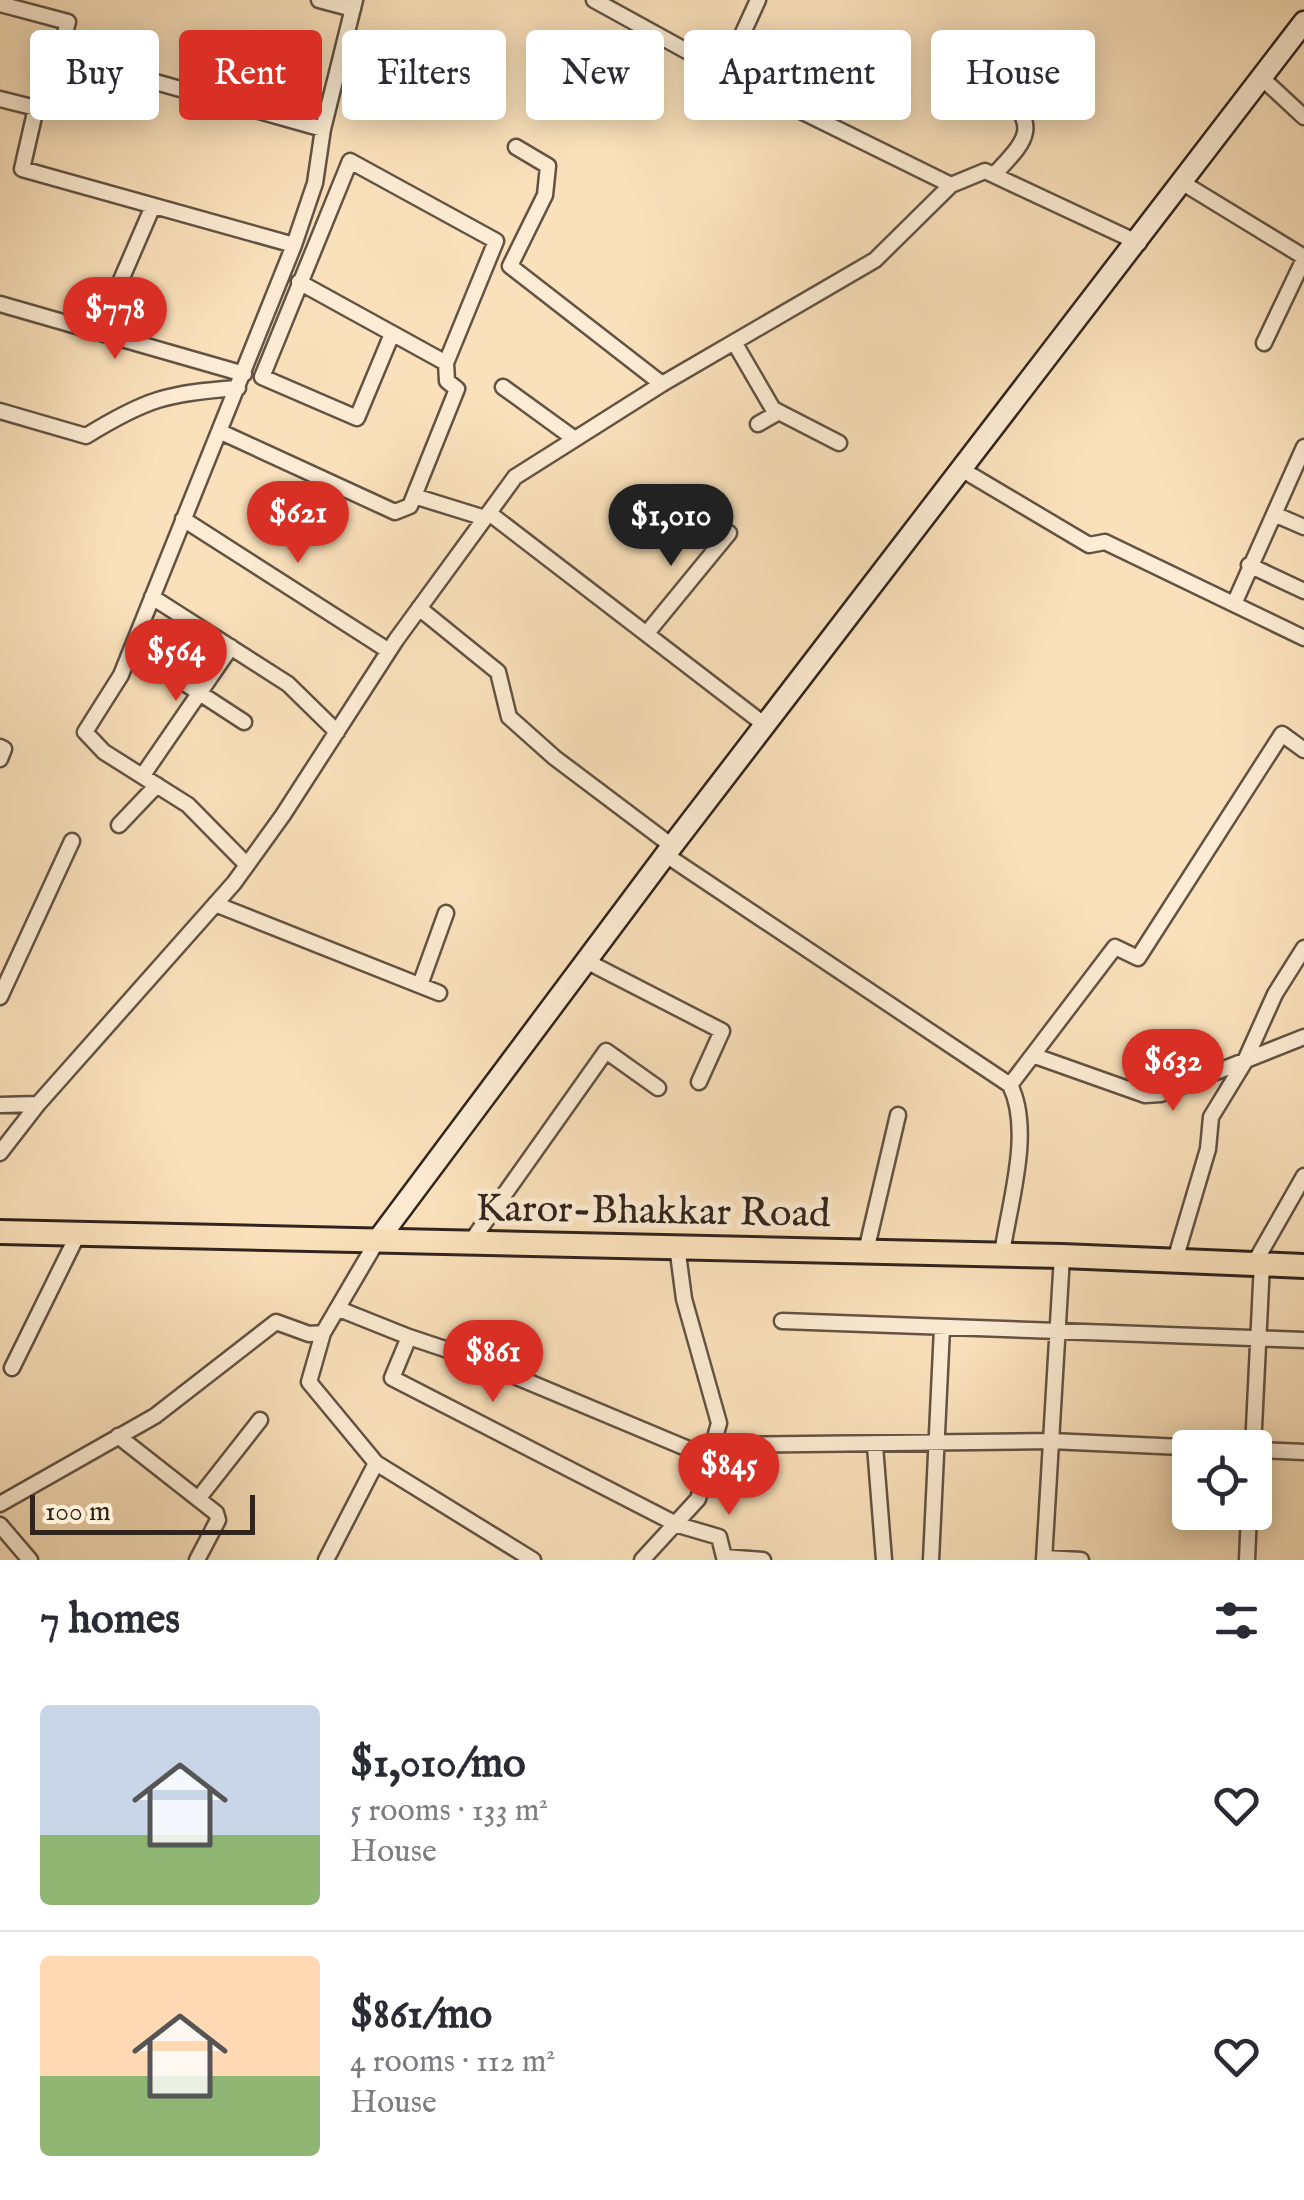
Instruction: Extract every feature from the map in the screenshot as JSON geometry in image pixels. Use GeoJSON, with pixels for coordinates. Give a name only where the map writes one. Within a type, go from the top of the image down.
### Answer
{"type":"FeatureCollection","features":[{"type":"Feature","properties":{"kind":"main road"},"geometry":{"type":"LineString","coordinates":[[377,1240],[669,850],[1304,22]]}},
{"type":"Feature","properties":{"kind":"main road","name":"Karor-Bhakkar Road"},"geometry":{"type":"LineString","coordinates":[[0,1232],[1002,1254],[1304,1266]]}},
{"type":"Feature","properties":{"kind":"street"},"geometry":{"type":"LineString","coordinates":[[247,866],[188,804],[104,752],[84,732],[121,675],[132,649],[221,432],[315,184],[323,129],[354,5],[319,0]]}},
{"type":"Feature","properties":{"kind":"street"},"geometry":{"type":"LineString","coordinates":[[745,30],[758,0]]}},
{"type":"Feature","properties":{"kind":"street"},"geometry":{"type":"LineString","coordinates":[[598,1],[684,49]]}},
{"type":"Feature","properties":{"kind":"street"},"geometry":{"type":"LineString","coordinates":[[0,4],[68,22],[59,56],[323,129]]}},
{"type":"Feature","properties":{"kind":"street"},"geometry":{"type":"LineString","coordinates":[[1263,80],[1304,117]]}},
{"type":"Feature","properties":{"kind":"street"},"geometry":{"type":"LineString","coordinates":[[0,99],[36,108],[22,168],[294,245]]}},
{"type":"Feature","properties":{"kind":"street"},"geometry":{"type":"LineString","coordinates":[[822,120],[951,185]]}},
{"type":"Feature","properties":{"kind":"street"},"geometry":{"type":"LineString","coordinates":[[994,175],[1023,143],[1027,132],[1024,120]]}},
{"type":"Feature","properties":{"kind":"street"},"geometry":{"type":"LineString","coordinates":[[516,147],[548,166],[545,195],[510,266],[662,384]]}},
{"type":"Feature","properties":{"kind":"street"},"geometry":{"type":"LineString","coordinates":[[221,432],[395,512],[410,506],[457,389],[447,381],[446,363],[496,241],[350,160],[262,377],[357,418],[392,334]]}},
{"type":"Feature","properties":{"kind":"street"},"geometry":{"type":"LineString","coordinates":[[0,1153],[38,1104],[247,866],[389,650],[515,478],[572,438],[875,260],[951,185],[986,171],[1139,242]]}},
{"type":"Feature","properties":{"kind":"street"},"geometry":{"type":"LineString","coordinates":[[1183,182],[1304,258],[1264,343]]}},
{"type":"Feature","properties":{"kind":"street"},"geometry":{"type":"LineString","coordinates":[[120,280],[153,206]]}},
{"type":"Feature","properties":{"kind":"street"},"geometry":{"type":"LineString","coordinates":[[298,282],[446,363]]}},
{"type":"Feature","properties":{"kind":"street"},"geometry":{"type":"LineString","coordinates":[[0,304],[241,381]]}},
{"type":"Feature","properties":{"kind":"street"},"geometry":{"type":"LineString","coordinates":[[734,342],[778,412],[839,443]]}},
{"type":"Feature","properties":{"kind":"street"},"geometry":{"type":"LineString","coordinates":[[0,411],[86,436],[118,414],[178,392],[241,381]]}},
{"type":"Feature","properties":{"kind":"street"},"geometry":{"type":"LineString","coordinates":[[503,387],[572,438]]}},
{"type":"Feature","properties":{"kind":"street"},"geometry":{"type":"LineString","coordinates":[[758,424],[778,412]]}},
{"type":"Feature","properties":{"kind":"street"},"geometry":{"type":"LineString","coordinates":[[1234,604],[1304,447]]}},
{"type":"Feature","properties":{"kind":"street"},"geometry":{"type":"LineString","coordinates":[[961,469],[1089,545],[1105,542],[1304,638]]}},
{"type":"Feature","properties":{"kind":"street"},"geometry":{"type":"LineString","coordinates":[[414,496],[487,515],[765,725]]}},
{"type":"Feature","properties":{"kind":"street"},"geometry":{"type":"LineString","coordinates":[[1274,514],[1304,527]]}},
{"type":"Feature","properties":{"kind":"street"},"geometry":{"type":"LineString","coordinates":[[183,519],[389,650]]}},
{"type":"Feature","properties":{"kind":"street"},"geometry":{"type":"LineString","coordinates":[[647,633],[729,533]]}},
{"type":"Feature","properties":{"kind":"street"},"geometry":{"type":"LineString","coordinates":[[1250,565],[1304,592]]}},
{"type":"Feature","properties":{"kind":"street"},"geometry":{"type":"LineString","coordinates":[[152,597],[288,684],[336,732]]}},
{"type":"Feature","properties":{"kind":"street"},"geometry":{"type":"LineString","coordinates":[[419,608],[498,672],[509,717],[554,758],[669,850],[1010,1085],[1018,1103],[1018,1142],[1002,1254]]}},
{"type":"Feature","properties":{"kind":"street"},"geometry":{"type":"LineString","coordinates":[[142,775],[202,694],[231,647]]}},
{"type":"Feature","properties":{"kind":"street"},"geometry":{"type":"LineString","coordinates":[[132,649],[244,722]]}},
{"type":"Feature","properties":{"kind":"street"},"geometry":{"type":"LineString","coordinates":[[1010,1085],[1115,947],[1138,958],[1282,734],[1304,750]]}},
{"type":"Feature","properties":{"kind":"street"},"geometry":{"type":"LineString","coordinates":[[0,748],[4,750],[0,759]]}},
{"type":"Feature","properties":{"kind":"street"},"geometry":{"type":"LineString","coordinates":[[119,825],[157,784]]}},
{"type":"Feature","properties":{"kind":"street"},"geometry":{"type":"LineString","coordinates":[[0,997],[72,841]]}},
{"type":"Feature","properties":{"kind":"street"},"geometry":{"type":"LineString","coordinates":[[215,904],[439,992]]}},
{"type":"Feature","properties":{"kind":"street"},"geometry":{"type":"LineString","coordinates":[[420,985],[446,912]]}},
{"type":"Feature","properties":{"kind":"street"},"geometry":{"type":"LineString","coordinates":[[1175,1260],[1208,1149],[1211,1117],[1244,1063],[1275,994],[1303,951]]}},
{"type":"Feature","properties":{"kind":"street"},"geometry":{"type":"LineString","coordinates":[[586,961],[722,1031],[698,1082]]}},
{"type":"Feature","properties":{"kind":"street"},"geometry":{"type":"LineString","coordinates":[[1035,1056],[1145,1095],[1174,1091],[1304,1038]]}},
{"type":"Feature","properties":{"kind":"street"},"geometry":{"type":"LineString","coordinates":[[470,1244],[606,1052],[658,1088]]}},
{"type":"Feature","properties":{"kind":"street"},"geometry":{"type":"LineString","coordinates":[[0,1105],[38,1104]]}},
{"type":"Feature","properties":{"kind":"street"},"geometry":{"type":"LineString","coordinates":[[866,1251],[898,1115]]}},
{"type":"Feature","properties":{"kind":"street"},"geometry":{"type":"LineString","coordinates":[[1255,1430],[1258,1263],[1304,1176]]}},
{"type":"Feature","properties":{"kind":"street"},"geometry":{"type":"LineString","coordinates":[[12,1368],[78,1234]]}},
{"type":"Feature","properties":{"kind":"street"},"geometry":{"type":"LineString","coordinates":[[377,1240],[323,1333],[309,1382],[376,1463],[533,1560]]}},
{"type":"Feature","properties":{"kind":"street"},"geometry":{"type":"LineString","coordinates":[[642,1560],[698,1499],[712,1452],[718,1409],[684,1299],[678,1246]]}},
{"type":"Feature","properties":{"kind":"street"},"geometry":{"type":"LineString","coordinates":[[1062,1256],[1044,1559],[1082,1560]]}},
{"type":"Feature","properties":{"kind":"street"},"geometry":{"type":"LineString","coordinates":[[339,1308],[712,1452],[1051,1441],[1172,1447]]}},
{"type":"Feature","properties":{"kind":"street"},"geometry":{"type":"LineString","coordinates":[[782,1321],[1304,1340]]}},
{"type":"Feature","properties":{"kind":"street"},"geometry":{"type":"LineString","coordinates":[[0,1504],[155,1416],[276,1322],[309,1334],[323,1333]]}},
{"type":"Feature","properties":{"kind":"street"},"geometry":{"type":"LineString","coordinates":[[931,1560],[942,1328]]}},
{"type":"Feature","properties":{"kind":"street"},"geometry":{"type":"LineString","coordinates":[[409,1337],[392,1378],[678,1525],[718,1537],[724,1557],[764,1560]]}},
{"type":"Feature","properties":{"kind":"street"},"geometry":{"type":"LineString","coordinates":[[198,1499],[260,1420]]}},
{"type":"Feature","properties":{"kind":"street"},"geometry":{"type":"LineString","coordinates":[[118,1436],[216,1513],[218,1520],[198,1560]]}},
{"type":"Feature","properties":{"kind":"street"},"geometry":{"type":"LineString","coordinates":[[875,1446],[884,1560]]}},
{"type":"Feature","properties":{"kind":"street"},"geometry":{"type":"LineString","coordinates":[[1272,1449],[1304,1452]]}},
{"type":"Feature","properties":{"kind":"street"},"geometry":{"type":"LineString","coordinates":[[329,1559],[376,1463]]}},
{"type":"Feature","properties":{"kind":"street"},"geometry":{"type":"LineString","coordinates":[[0,1525],[30,1560]]}},
{"type":"Feature","properties":{"kind":"street"},"geometry":{"type":"LineString","coordinates":[[1247,1560],[1249,1530]]}}]}
